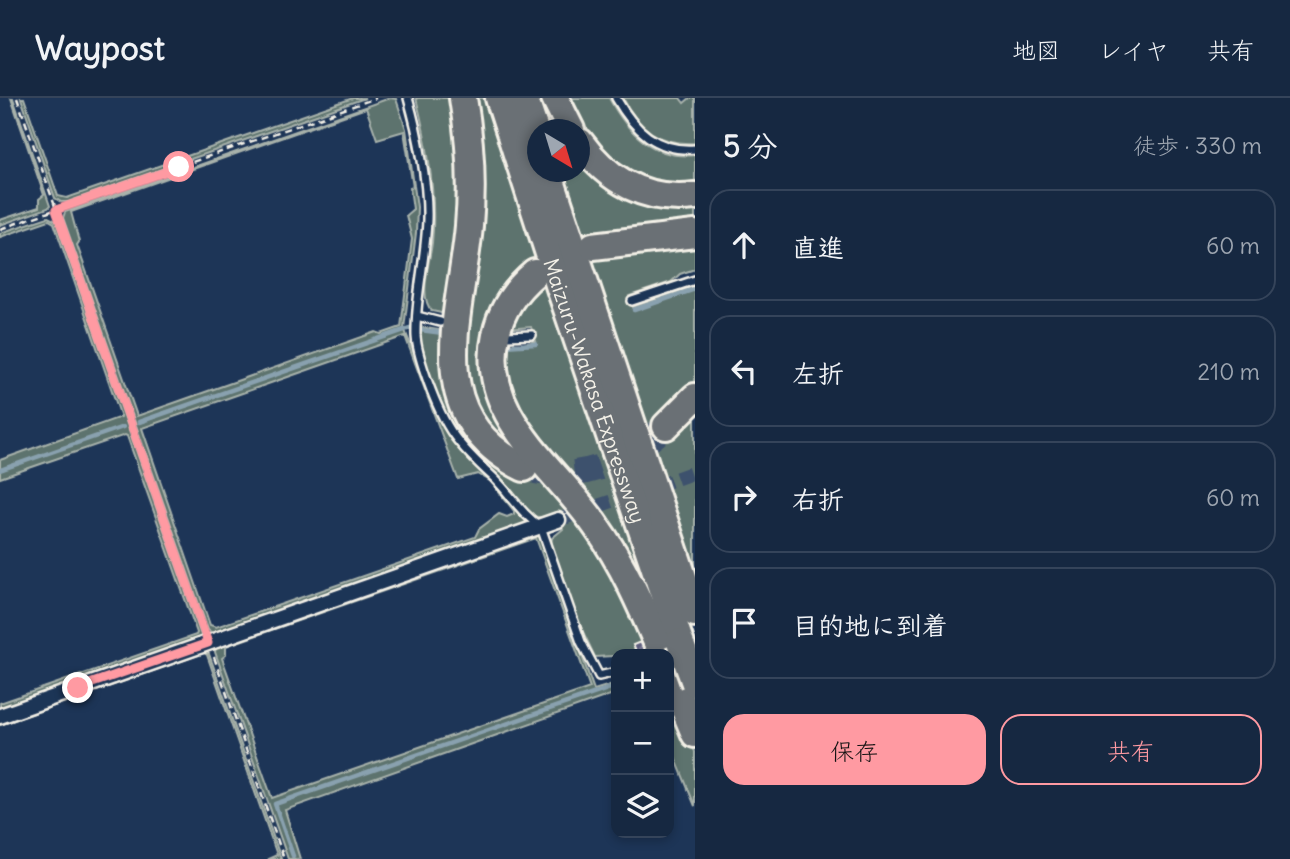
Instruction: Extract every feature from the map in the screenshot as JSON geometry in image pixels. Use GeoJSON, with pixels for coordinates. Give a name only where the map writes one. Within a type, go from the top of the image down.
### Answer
{"type":"FeatureCollection","features":[{"type":"Feature","properties":{"kind":"highway"},"geometry":{"type":"LineString","coordinates":[[463,98],[472,184],[469,226],[453,331],[454,374],[464,410],[481,437],[501,455],[524,468]]}},
{"type":"Feature","properties":{"kind":"highway","name":"Maizuru-Wakasa Expressway"},"geometry":{"type":"LineString","coordinates":[[499,98],[671,649]]}},
{"type":"Feature","properties":{"kind":"highway"},"geometry":{"type":"LineString","coordinates":[[524,98],[531,119]]}},
{"type":"Feature","properties":{"kind":"highway"},"geometry":{"type":"LineString","coordinates":[[555,98],[566,119]]}},
{"type":"Feature","properties":{"kind":"highway"},"geometry":{"type":"LineString","coordinates":[[590,154],[607,173],[631,187],[655,196],[695,196]]}},
{"type":"Feature","properties":{"kind":"highway","name":"Maizuru-Wakasa Expressway"},"geometry":{"type":"LineString","coordinates":[[551,182],[695,613]]}},
{"type":"Feature","properties":{"kind":"highway"},"geometry":{"type":"LineString","coordinates":[[593,246],[695,234]]}},
{"type":"Feature","properties":{"kind":"highway"},"geometry":{"type":"LineString","coordinates":[[535,273],[509,300],[499,322],[493,361],[497,388],[507,413],[525,441],[579,503],[606,541],[670,649]]}},
{"type":"Feature","properties":{"kind":"highway"},"geometry":{"type":"LineString","coordinates":[[666,426],[695,397]]}},
{"type":"Feature","properties":{"kind":"highway","name":"Maizuru-Wakasa Expressway"},"geometry":{"type":"LineString","coordinates":[[674,656],[695,683]]}},
{"type":"Feature","properties":{"kind":"highway"},"geometry":{"type":"LineString","coordinates":[[674,660],[695,734]]}},
{"type":"Feature","properties":{"kind":"street"},"geometry":{"type":"LineString","coordinates":[[0,716],[558,520]]}},
{"type":"Feature","properties":{"kind":"lane"},"geometry":{"type":"LineString","coordinates":[[408,98],[418,133],[427,216],[417,316],[420,358],[446,426],[463,449],[494,478],[529,519],[541,527],[581,642],[599,676],[611,673]]}},
{"type":"Feature","properties":{"kind":"lane"},"geometry":{"type":"LineString","coordinates":[[616,98],[628,118],[652,141],[666,148],[695,149]]}},
{"type":"Feature","properties":{"kind":"lane"},"geometry":{"type":"LineString","coordinates":[[632,301],[695,280]]}},
{"type":"Feature","properties":{"kind":"lane"},"geometry":{"type":"LineString","coordinates":[[417,316],[440,322]]}},
{"type":"Feature","properties":{"kind":"lane"},"geometry":{"type":"LineString","coordinates":[[506,336],[532,335]]}},
{"type":"Feature","properties":{"kind":"path"},"geometry":{"type":"LineString","coordinates":[[17,98],[284,859]]}},
{"type":"Feature","properties":{"kind":"path"},"geometry":{"type":"LineString","coordinates":[[0,229],[376,98]]}},
{"type":"Feature","properties":{"kind":"green space"},"geometry":{"type":"Polygon","coordinates":[[[11,98],[50,206],[0,225],[0,220],[39,207],[39,199],[44,195],[11,98]]]}},
{"type":"Feature","properties":{"kind":"green space"},"geometry":{"type":"Polygon","coordinates":[[[21,98],[24,98],[58,196],[67,198],[353,98],[365,98],[68,202],[61,202],[55,198],[21,98]]]}},
{"type":"Feature","properties":{"kind":"green space"},"geometry":{"type":"Polygon","coordinates":[[[390,98],[396,99],[406,129],[417,207],[404,328],[443,427],[460,451],[492,480],[526,524],[214,634],[208,630],[63,218],[65,212],[390,98]],[[366,108],[71,212],[79,242],[77,245],[137,416],[376,332],[381,334],[401,327],[412,239],[406,215],[413,209],[410,188],[413,187],[404,131],[377,139],[366,108]],[[405,336],[142,428],[210,625],[216,627],[475,537],[479,529],[499,514],[507,517],[514,514],[490,481],[478,474],[458,479],[405,336]]]}},
{"type":"Feature","properties":{"kind":"green space"},"geometry":{"type":"Polygon","coordinates":[[[416,98],[455,98],[463,183],[446,314],[432,311],[426,297],[433,207],[428,152],[416,98]]]}},
{"type":"Feature","properties":{"kind":"green space"},"geometry":{"type":"Polygon","coordinates":[[[470,98],[487,98],[666,628],[657,628],[612,535],[588,501],[536,441],[521,420],[510,397],[503,372],[502,343],[524,344],[536,341],[531,327],[506,329],[518,302],[538,280],[532,263],[510,286],[495,309],[487,333],[484,357],[487,381],[495,406],[526,455],[523,457],[493,436],[474,412],[464,384],[461,354],[479,194],[477,146],[470,98]]]}},
{"type":"Feature","properties":{"kind":"green space"},"geometry":{"type":"Polygon","coordinates":[[[563,98],[609,98],[624,122],[643,141],[666,153],[695,155],[695,187],[648,185],[594,148],[590,142],[590,119],[576,119],[563,98]]]}},
{"type":"Feature","properties":{"kind":"green space"},"geometry":{"type":"Polygon","coordinates":[[[623,98],[680,98],[684,103],[695,98],[695,143],[671,141],[652,133],[636,118],[623,98]]]}},
{"type":"Feature","properties":{"kind":"green space"},"geometry":{"type":"Polygon","coordinates":[[[590,159],[695,204],[695,269],[680,274],[671,282],[629,296],[633,307],[695,286],[695,583],[561,182],[590,182],[590,159]]]}},
{"type":"Feature","properties":{"kind":"green space"},"geometry":{"type":"Polygon","coordinates":[[[48,217],[56,221],[202,638],[0,710],[0,703],[197,633],[127,436],[0,478],[0,460],[121,417],[54,223],[49,220],[0,237],[0,233],[48,217]]]}},
{"type":"Feature","properties":{"kind":"green space"},"geometry":{"type":"Polygon","coordinates":[[[420,327],[445,331],[451,398],[526,459],[605,553],[649,649],[611,649],[611,656],[595,657],[555,563],[552,538],[563,529],[555,515],[545,518],[532,516],[472,456],[448,424],[426,368],[420,343],[420,327]]]}},
{"type":"Feature","properties":{"kind":"green space"},"geometry":{"type":"Polygon","coordinates":[[[537,535],[540,537],[594,690],[611,685],[611,695],[285,810],[300,859],[288,859],[215,652],[216,647],[537,535]],[[536,538],[226,646],[226,655],[222,658],[272,798],[590,688],[536,538]]]}},
{"type":"Feature","properties":{"kind":"green space"},"geometry":{"type":"Polygon","coordinates":[[[203,650],[209,654],[281,859],[268,859],[277,855],[207,655],[204,653],[0,725],[0,722],[203,650]]]}},
{"type":"Feature","properties":{"kind":"green space"},"geometry":{"type":"Polygon","coordinates":[[[674,699],[695,752],[695,806],[674,754],[674,699]]]}},
{"type":"Feature","properties":{"kind":"building"},"geometry":{"type":"Polygon","coordinates":[[[643,641],[646,649],[635,649],[633,645],[643,641]]]}},
{"type":"Feature","properties":{"kind":"waterway"},"geometry":{"type":"LineString","coordinates":[[634,310],[695,289]]}},
{"type":"Feature","properties":{"kind":"waterway"},"geometry":{"type":"LineString","coordinates":[[139,422],[410,328]]}},
{"type":"Feature","properties":{"kind":"waterway"},"geometry":{"type":"LineString","coordinates":[[420,330],[443,333]]}},
{"type":"Feature","properties":{"kind":"waterway"},"geometry":{"type":"LineString","coordinates":[[504,346],[536,344]]}},
{"type":"Feature","properties":{"kind":"waterway"},"geometry":{"type":"LineString","coordinates":[[0,470],[123,427]]}},
{"type":"Feature","properties":{"kind":"waterway"},"geometry":{"type":"LineString","coordinates":[[293,856],[275,804],[611,688]]}},
{"type":"Feature","properties":{"kind":"tunnel"},"geometry":{"type":"LineString","coordinates":[[535,471],[572,473],[606,465],[622,458],[666,426]]}},
{"type":"Feature","properties":{"kind":"tunnel"},"geometry":{"type":"LineString","coordinates":[[558,520],[695,472]]}},
{"type":"Feature","properties":{"kind":"route"},"geometry":{"type":"LineString","coordinates":[[78,688],[208,643],[56,210],[179,167]]}}]}
